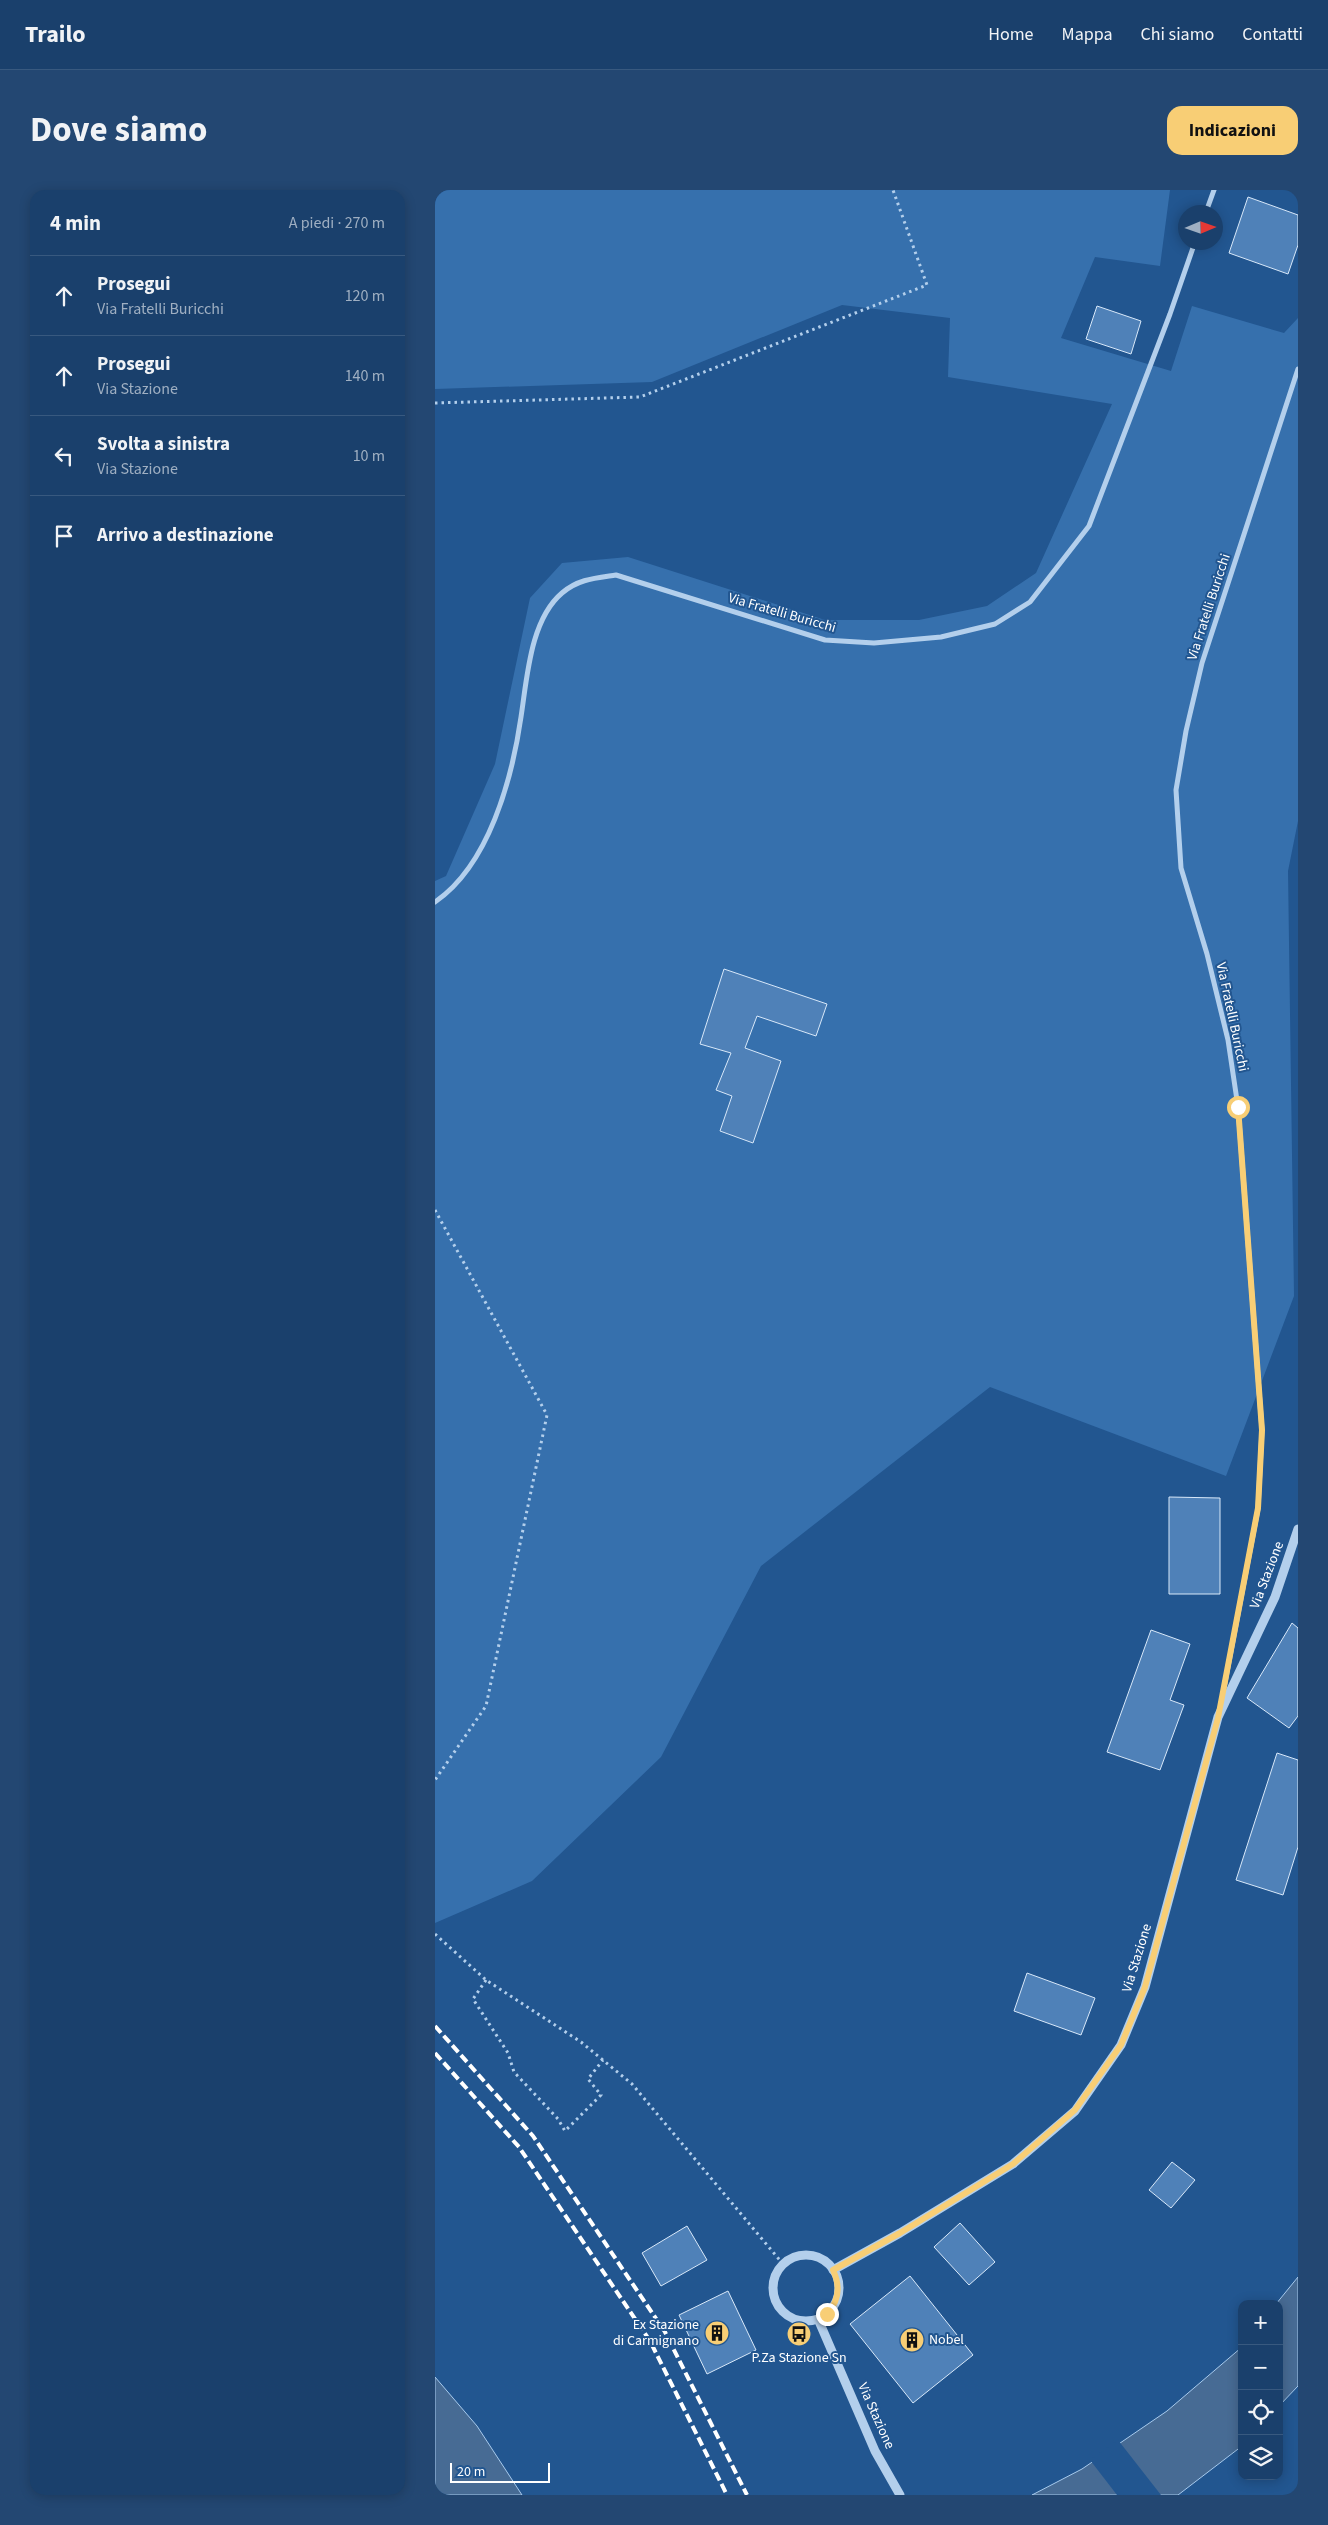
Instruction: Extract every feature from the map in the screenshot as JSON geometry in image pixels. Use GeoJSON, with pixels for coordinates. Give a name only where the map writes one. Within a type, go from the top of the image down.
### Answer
{"type":"FeatureCollection","features":[{"type":"Feature","properties":{"kind":"street"},"geometry":{"type":"LineString","coordinates":[[1209,205],[1214,190]]}},
{"type":"Feature","properties":{"kind":"street","name":"Via Fratelli Buricchi"},"geometry":{"type":"LineString","coordinates":[[435,902],[451,891],[483,846],[508,782],[521,718],[529,658],[545,616],[561,593],[583,580],[616,575],[825,640],[874,643],[941,637],[995,624],[1030,602],[1089,526],[1171,314],[1192,250]]}},
{"type":"Feature","properties":{"kind":"street","name":"Via Fratelli Buricchi"},"geometry":{"type":"LineString","coordinates":[[1218,1718],[1258,1508],[1262,1430],[1238,1107],[1224,1021],[1207,954],[1181,868],[1177,790],[1186,731],[1202,663],[1298,369]]}},
{"type":"Feature","properties":{"kind":"street","name":"Via Stazione"},"geometry":{"type":"LineString","coordinates":[[833,2270],[900,2233],[1013,2164],[1075,2110],[1121,2045],[1145,1987],[1218,1718],[1275,1596],[1298,1529]]}},
{"type":"Feature","properties":{"kind":"street"},"geometry":{"type":"LineString","coordinates":[[800,2255],[809,2255],[819,2258],[833,2270],[838,2279],[837,2298],[827,2314],[818,2319],[798,2320],[789,2316],[775,2302],[773,2281],[783,2264],[800,2255]]}},
{"type":"Feature","properties":{"kind":"street","name":"Via Stazione"},"geometry":{"type":"LineString","coordinates":[[818,2319],[875,2451],[900,2495]]}},
{"type":"Feature","properties":{"kind":"path"},"geometry":{"type":"LineString","coordinates":[[435,403],[640,397],[927,285],[893,190]]}},
{"type":"Feature","properties":{"kind":"path"},"geometry":{"type":"LineString","coordinates":[[435,1210],[547,1415],[486,1706],[435,1780]]}},
{"type":"Feature","properties":{"kind":"path"},"geometry":{"type":"LineString","coordinates":[[435,1934],[486,1980],[581,2042],[632,2084],[783,2264]]}},
{"type":"Feature","properties":{"kind":"path"},"geometry":{"type":"LineString","coordinates":[[486,1980],[473,1999],[508,2053],[514,2072],[558,2119],[565,2131],[601,2095],[588,2079],[603,2060]]}},
{"type":"Feature","properties":{"kind":"shaded area"},"geometry":{"type":"Polygon","coordinates":[[[435,190],[1170,190],[1160,266],[1095,257],[1061,338],[1171,371],[1192,306],[1284,333],[1298,318],[1298,821],[1288,871],[1294,1296],[1226,1476],[990,1387],[761,1566],[661,1757],[532,1881],[435,1923],[435,881],[446,876],[495,764],[530,598],[562,563],[628,557],[825,620],[919,620],[987,606],[1036,573],[1112,404],[948,377],[950,318],[842,305],[652,382],[435,389],[435,190]]]}},
{"type":"Feature","properties":{"kind":"shaded area"},"geometry":{"type":"Polygon","coordinates":[[[1298,2277],[1298,2386],[1283,2402],[1283,2300],[1279,2300],[1298,2277]]]}},
{"type":"Feature","properties":{"kind":"shaded area"},"geometry":{"type":"Polygon","coordinates":[[[1238,2350],[1238,2449],[1178,2495],[1032,2495],[1082,2469],[1167,2411],[1238,2350]]]}},
{"type":"Feature","properties":{"kind":"shaded area"},"geometry":{"type":"Polygon","coordinates":[[[435,2377],[477,2426],[522,2495],[435,2495],[435,2377]]]}},
{"type":"Feature","properties":{"kind":"pier"},"geometry":{"type":"Polygon","coordinates":[[[1118,2440],[1161,2495],[1117,2495],[1090,2460],[1118,2440]]]}},
{"type":"Feature","properties":{"kind":"building"},"geometry":{"type":"Polygon","coordinates":[[[1248,197],[1298,215],[1298,245],[1288,274],[1229,253],[1248,197]]]}},
{"type":"Feature","properties":{"kind":"building"},"geometry":{"type":"Polygon","coordinates":[[[1097,306],[1141,321],[1131,354],[1086,339],[1097,306]]]}},
{"type":"Feature","properties":{"kind":"building"},"geometry":{"type":"Polygon","coordinates":[[[724,969],[827,1004],[816,1036],[757,1016],[745,1048],[781,1061],[753,1143],[720,1131],[732,1096],[716,1090],[731,1053],[700,1044],[724,969]]]}},
{"type":"Feature","properties":{"kind":"building"},"geometry":{"type":"Polygon","coordinates":[[[1169,1497],[1220,1498],[1220,1594],[1169,1594],[1169,1497]]]}},
{"type":"Feature","properties":{"kind":"building"},"geometry":{"type":"Polygon","coordinates":[[[1292,1623],[1298,1628],[1298,1716],[1289,1728],[1247,1698],[1292,1623]]]}},
{"type":"Feature","properties":{"kind":"building"},"geometry":{"type":"Polygon","coordinates":[[[1151,1630],[1190,1644],[1170,1700],[1184,1705],[1160,1770],[1107,1752],[1151,1630]]]}},
{"type":"Feature","properties":{"kind":"building"},"geometry":{"type":"Polygon","coordinates":[[[1277,1753],[1298,1760],[1298,1847],[1283,1895],[1236,1880],[1277,1753]]]}},
{"type":"Feature","properties":{"kind":"building"},"geometry":{"type":"Polygon","coordinates":[[[1027,1973],[1095,1998],[1081,2035],[1014,2011],[1027,1973]]]}},
{"type":"Feature","properties":{"kind":"building"},"geometry":{"type":"Polygon","coordinates":[[[1172,2162],[1195,2180],[1171,2208],[1149,2190],[1172,2162]]]}},
{"type":"Feature","properties":{"kind":"building"},"geometry":{"type":"Polygon","coordinates":[[[960,2223],[995,2262],[969,2285],[934,2247],[960,2223]]]}},
{"type":"Feature","properties":{"kind":"building"},"geometry":{"type":"Polygon","coordinates":[[[687,2226],[707,2260],[661,2286],[642,2253],[687,2226]]]}},
{"type":"Feature","properties":{"kind":"building","name":"Nobel"},"geometry":{"type":"Polygon","coordinates":[[[910,2276],[973,2355],[913,2403],[850,2324],[910,2276]]]}},
{"type":"Feature","properties":{"kind":"building","name":"Ex Stazione di Carmignano"},"geometry":{"type":"Polygon","coordinates":[[[728,2291],[756,2350],[707,2374],[679,2315],[728,2291]]]}},
{"type":"Feature","properties":{"kind":"railway"},"geometry":{"type":"LineString","coordinates":[[435,2026],[533,2136],[665,2332],[747,2495]]}},
{"type":"Feature","properties":{"kind":"railway"},"geometry":{"type":"LineString","coordinates":[[435,2053],[519,2147],[650,2341],[727,2495]]}},
{"type":"Feature","properties":{"kind":"place","name":"Ex Stazione di Carmignano"},"geometry":{"type":"Point","coordinates":[717,2333]}},
{"type":"Feature","properties":{"kind":"place","name":"P.Za Stazione Sn"},"geometry":{"type":"Point","coordinates":[799,2334]}},
{"type":"Feature","properties":{"kind":"place","name":"Nobel"},"geometry":{"type":"Point","coordinates":[912,2340]}},
{"type":"Feature","properties":{"kind":"route"},"geometry":{"type":"LineString","coordinates":[[827,2314],[833,2307],[839,2289],[838,2279],[833,2270],[900,2233],[1013,2164],[1075,2110],[1121,2045],[1145,1987],[1218,1718],[1258,1508],[1262,1430],[1238,1107]]}}]}
